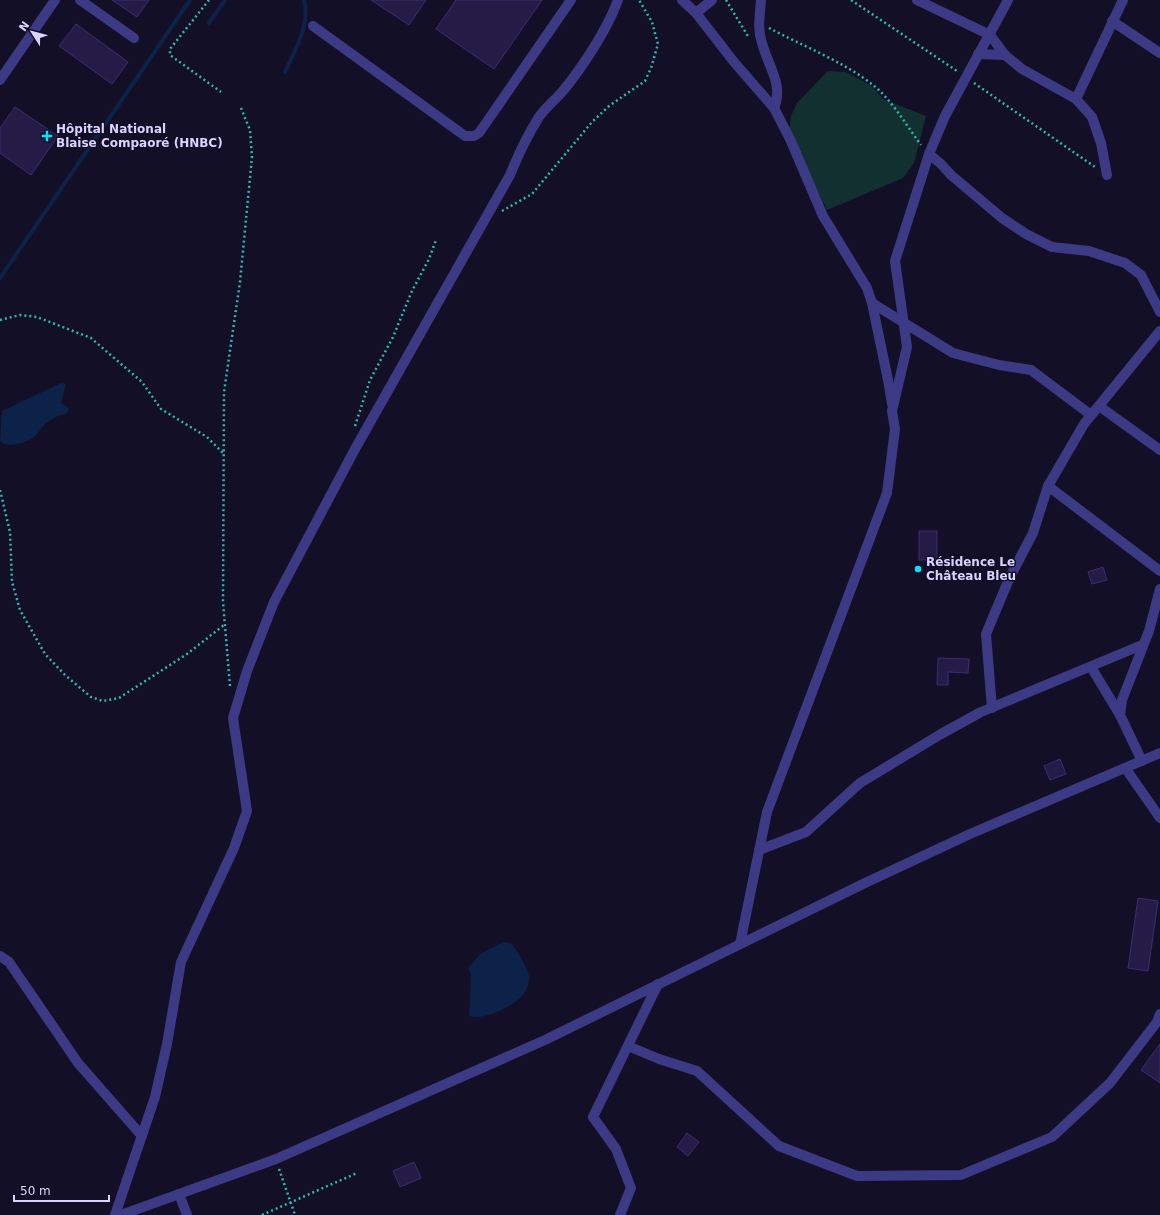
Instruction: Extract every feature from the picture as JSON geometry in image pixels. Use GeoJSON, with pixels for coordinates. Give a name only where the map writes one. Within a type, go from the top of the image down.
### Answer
{"type":"FeatureCollection","features":[{"type":"Feature","properties":{"kind":"street"},"geometry":{"type":"LineString","coordinates":[[0,80],[55,0]]}},
{"type":"Feature","properties":{"kind":"street"},"geometry":{"type":"LineString","coordinates":[[80,0],[134,38]]}},
{"type":"Feature","properties":{"kind":"street"},"geometry":{"type":"LineString","coordinates":[[313,26],[465,136],[474,136],[479,133],[571,0]]}},
{"type":"Feature","properties":{"kind":"street"},"geometry":{"type":"LineString","coordinates":[[115,1215],[155,1097],[167,1044],[180,962],[234,848],[247,811],[234,718],[247,671],[274,602],[355,449],[510,175],[523,144],[540,116],[562,91],[581,65],[607,25],[618,0]]}},
{"type":"Feature","properties":{"kind":"street"},"geometry":{"type":"LineString","coordinates":[[682,0],[696,13],[734,62],[774,108],[790,139],[823,216],[867,288],[872,303],[888,380],[895,429],[887,493],[767,812],[740,944]]}},
{"type":"Feature","properties":{"kind":"street"},"geometry":{"type":"LineString","coordinates":[[696,13],[712,0]]}},
{"type":"Feature","properties":{"kind":"street"},"geometry":{"type":"LineString","coordinates":[[761,0],[758,22],[761,43],[779,89],[778,99],[774,108]]}},
{"type":"Feature","properties":{"kind":"street"},"geometry":{"type":"LineString","coordinates":[[917,0],[990,35],[1006,55],[1022,69],[1076,99],[1092,117],[1101,143],[1107,175]]}},
{"type":"Feature","properties":{"kind":"street"},"geometry":{"type":"LineString","coordinates":[[892,411],[907,347],[895,261],[929,154],[945,116],[1008,0]]}},
{"type":"Feature","properties":{"kind":"street"},"geometry":{"type":"LineString","coordinates":[[1076,99],[1123,0]]}},
{"type":"Feature","properties":{"kind":"street"},"geometry":{"type":"LineString","coordinates":[[1112,21],[1160,53]]}},
{"type":"Feature","properties":{"kind":"street"},"geometry":{"type":"LineString","coordinates":[[978,54],[1006,55]]}},
{"type":"Feature","properties":{"kind":"street"},"geometry":{"type":"LineString","coordinates":[[929,154],[951,175],[991,208],[1026,234],[1052,247],[1089,251],[1124,263],[1141,275],[1160,312]]}},
{"type":"Feature","properties":{"kind":"street"},"geometry":{"type":"LineString","coordinates":[[872,303],[953,353],[999,365],[1031,370],[1091,415]]}},
{"type":"Feature","properties":{"kind":"street"},"geometry":{"type":"LineString","coordinates":[[992,708],[986,634],[1009,579],[1033,533],[1048,486],[1084,424],[1160,331]]}},
{"type":"Feature","properties":{"kind":"street"},"geometry":{"type":"LineString","coordinates":[[1099,406],[1160,450]]}},
{"type":"Feature","properties":{"kind":"street"},"geometry":{"type":"LineString","coordinates":[[1048,486],[1160,571]]}},
{"type":"Feature","properties":{"kind":"street"},"geometry":{"type":"LineString","coordinates":[[1120,715],[1122,700],[1148,631],[1160,589]]}},
{"type":"Feature","properties":{"kind":"street"},"geometry":{"type":"LineString","coordinates":[[759,850],[806,832],[860,783],[941,734],[992,708],[1142,645]]}},
{"type":"Feature","properties":{"kind":"street"},"geometry":{"type":"LineString","coordinates":[[1091,667],[1120,715],[1142,761]]}},
{"type":"Feature","properties":{"kind":"street"},"geometry":{"type":"LineString","coordinates":[[121,1215],[145,1208],[179,1194],[276,1159],[545,1040],[740,944],[970,834],[1126,769],[1160,753]]}},
{"type":"Feature","properties":{"kind":"street"},"geometry":{"type":"LineString","coordinates":[[1126,769],[1160,818]]}},
{"type":"Feature","properties":{"kind":"street"},"geometry":{"type":"LineString","coordinates":[[0,956],[9,962],[78,1063],[142,1136]]}},
{"type":"Feature","properties":{"kind":"street"},"geometry":{"type":"LineString","coordinates":[[620,1215],[631,1188],[616,1148],[593,1116],[658,984]]}},
{"type":"Feature","properties":{"kind":"street"},"geometry":{"type":"LineString","coordinates":[[628,1046],[660,1059],[697,1071],[779,1146],[850,1174],[857,1176],[961,1175],[1052,1137],[1110,1083],[1159,1020]]}},
{"type":"Feature","properties":{"kind":"street"},"geometry":{"type":"LineString","coordinates":[[179,1194],[186,1215]]}},
{"type":"Feature","properties":{"kind":"path"},"geometry":{"type":"LineString","coordinates":[[209,0],[170,49],[170,55],[221,92]]}},
{"type":"Feature","properties":{"kind":"path"},"geometry":{"type":"LineString","coordinates":[[486,218],[513,206],[532,194],[592,122],[609,106],[645,81],[651,68],[658,44],[652,22],[639,0]]}},
{"type":"Feature","properties":{"kind":"path"},"geometry":{"type":"LineString","coordinates":[[851,0],[966,77],[1107,175]]}},
{"type":"Feature","properties":{"kind":"path"},"geometry":{"type":"LineString","coordinates":[[758,22],[847,69],[872,84],[885,96],[929,154]]}},
{"type":"Feature","properties":{"kind":"path"},"geometry":{"type":"LineString","coordinates":[[230,687],[224,624],[224,392],[240,282],[252,157],[250,130],[241,108]]}},
{"type":"Feature","properties":{"kind":"path"},"geometry":{"type":"LineString","coordinates":[[355,430],[355,424],[370,380],[393,337],[412,291],[429,258],[436,240]]}},
{"type":"Feature","properties":{"kind":"path"},"geometry":{"type":"LineString","coordinates":[[0,320],[20,315],[37,317],[91,338],[142,382],[161,409],[207,437],[224,454]]}},
{"type":"Feature","properties":{"kind":"path"},"geometry":{"type":"LineString","coordinates":[[0,490],[10,532],[12,582],[20,610],[45,654],[65,675],[91,697],[103,701],[119,698],[187,654],[224,624]]}},
{"type":"Feature","properties":{"kind":"path"},"geometry":{"type":"LineString","coordinates":[[276,1159],[295,1215]]}},
{"type":"Feature","properties":{"kind":"path"},"geometry":{"type":"LineString","coordinates":[[262,1215],[357,1173]]}},
{"type":"Feature","properties":{"kind":"green space"},"geometry":{"type":"Polygon","coordinates":[[[828,71],[846,72],[872,86],[883,99],[926,116],[914,163],[903,178],[827,210],[789,133],[791,116],[797,103],[828,71]]]}},
{"type":"Feature","properties":{"kind":"water"},"geometry":{"type":"Polygon","coordinates":[[[61,383],[66,384],[61,403],[69,408],[67,413],[47,422],[34,437],[27,441],[7,445],[0,441],[2,411],[61,383]]]}},
{"type":"Feature","properties":{"kind":"water"},"geometry":{"type":"Polygon","coordinates":[[[503,942],[509,943],[513,946],[526,968],[529,976],[524,994],[515,1002],[496,1013],[481,1017],[469,1016],[471,974],[468,968],[480,954],[503,942]]]}},
{"type":"Feature","properties":{"kind":"building"},"geometry":{"type":"Polygon","coordinates":[[[112,0],[149,0],[137,17],[112,0]]]}},
{"type":"Feature","properties":{"kind":"building"},"geometry":{"type":"Polygon","coordinates":[[[371,0],[426,0],[409,25],[371,0]]]}},
{"type":"Feature","properties":{"kind":"building"},"geometry":{"type":"Polygon","coordinates":[[[456,0],[542,0],[494,69],[436,29],[456,0]]]}},
{"type":"Feature","properties":{"kind":"building"},"geometry":{"type":"Polygon","coordinates":[[[76,24],[128,62],[112,84],[59,46],[76,24]]]}},
{"type":"Feature","properties":{"kind":"building"},"geometry":{"type":"Polygon","coordinates":[[[15,107],[58,136],[31,175],[0,153],[0,128],[15,107]]]}},
{"type":"Feature","properties":{"kind":"building"},"geometry":{"type":"Polygon","coordinates":[[[919,531],[937,531],[937,560],[919,560],[919,531]]]}},
{"type":"Feature","properties":{"kind":"building"},"geometry":{"type":"Polygon","coordinates":[[[1103,567],[1107,580],[1092,584],[1088,572],[1103,567]]]}},
{"type":"Feature","properties":{"kind":"building"},"geometry":{"type":"Polygon","coordinates":[[[938,658],[969,659],[968,673],[948,672],[948,685],[937,685],[938,658]]]}},
{"type":"Feature","properties":{"kind":"building"},"geometry":{"type":"Polygon","coordinates":[[[1060,759],[1066,774],[1050,780],[1044,766],[1060,759]]]}},
{"type":"Feature","properties":{"kind":"building"},"geometry":{"type":"Polygon","coordinates":[[[1138,898],[1158,901],[1148,971],[1128,968],[1138,898]]]}},
{"type":"Feature","properties":{"kind":"building"},"geometry":{"type":"Polygon","coordinates":[[[1160,1044],[1160,1083],[1141,1070],[1160,1044]]]}},
{"type":"Feature","properties":{"kind":"building"},"geometry":{"type":"Polygon","coordinates":[[[687,1133],[699,1142],[688,1156],[677,1147],[687,1133]]]}},
{"type":"Feature","properties":{"kind":"building"},"geometry":{"type":"Polygon","coordinates":[[[414,1162],[421,1178],[400,1187],[393,1171],[414,1162]]]}},
{"type":"Feature","properties":{"kind":"waterway"},"geometry":{"type":"LineString","coordinates":[[0,278],[190,0]]}},
{"type":"Feature","properties":{"kind":"waterway"},"geometry":{"type":"LineString","coordinates":[[209,23],[225,0]]}},
{"type":"Feature","properties":{"kind":"waterway"},"geometry":{"type":"LineString","coordinates":[[285,72],[304,28],[306,9],[304,0]]}},
{"type":"Feature","properties":{"kind":"place","name":"Hôpital National Blaise Compaoré (HNBC)"},"geometry":{"type":"Point","coordinates":[47,136]}},
{"type":"Feature","properties":{"kind":"place","name":"Résidence Le Château Bleu"},"geometry":{"type":"Point","coordinates":[918,569]}}]}
